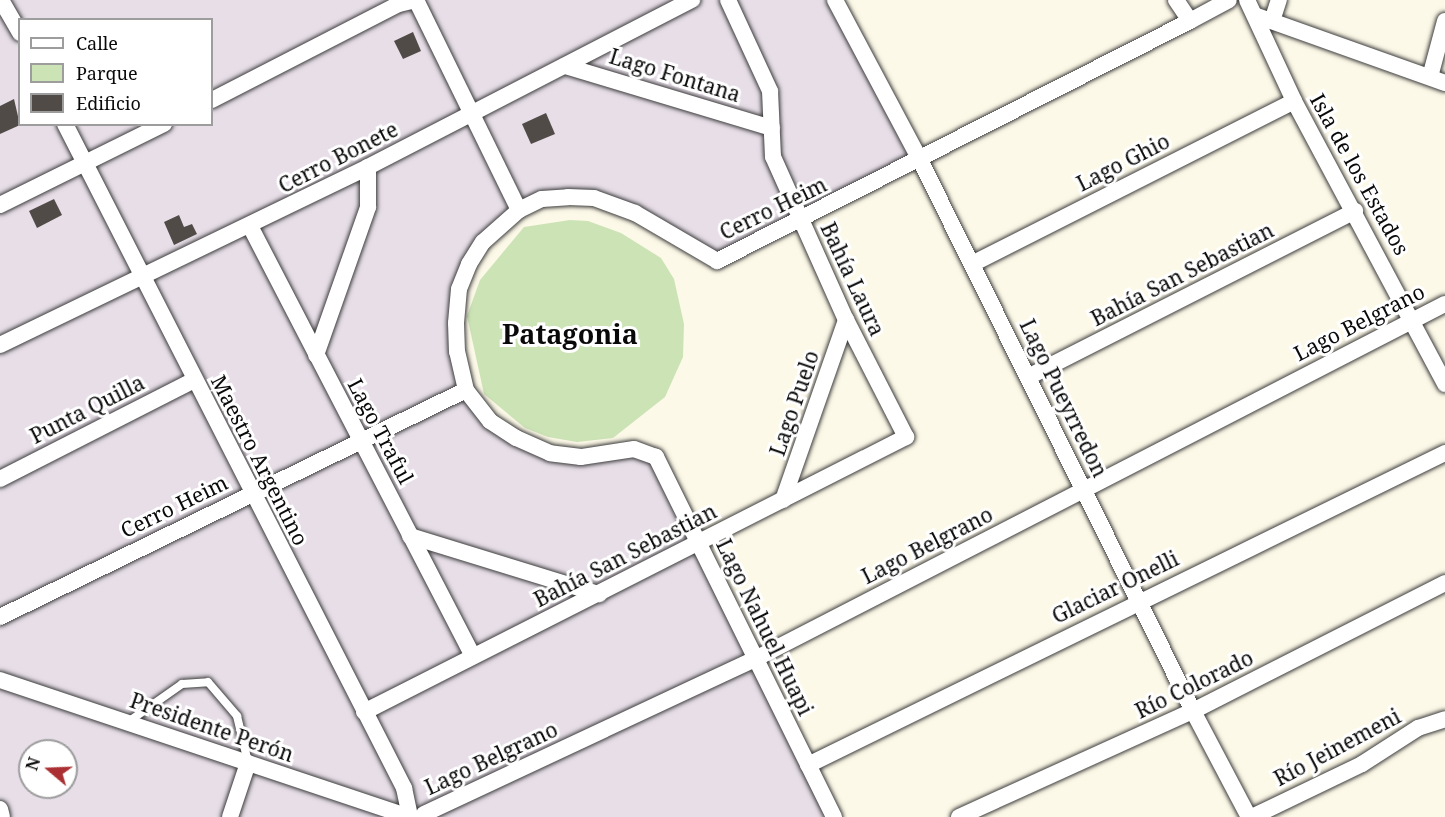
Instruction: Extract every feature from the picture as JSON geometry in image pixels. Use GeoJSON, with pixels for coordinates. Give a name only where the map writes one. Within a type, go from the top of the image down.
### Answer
{"type":"FeatureCollection","features":[{"type":"Feature","properties":{"kind":"street"},"geometry":{"type":"LineString","coordinates":[[1,0],[18,30]]}},
{"type":"Feature","properties":{"kind":"street"},"geometry":{"type":"LineString","coordinates":[[213,99],[399,4],[415,0],[519,210]]}},
{"type":"Feature","properties":{"kind":"street","name":"Cerro Bonete"},"geometry":{"type":"LineString","coordinates":[[0,345],[250,226],[692,0]]}},
{"type":"Feature","properties":{"kind":"street","name":"Bahía Laura"},"geometry":{"type":"LineString","coordinates":[[728,0],[770,91],[773,157],[846,320],[906,437]]}},
{"type":"Feature","properties":{"kind":"street","name":"Lago Pueyrredon"},"geometry":{"type":"LineString","coordinates":[[835,0],[921,160],[1193,711],[1250,817]]}},
{"type":"Feature","properties":{"kind":"street"},"geometry":{"type":"LineString","coordinates":[[1176,0],[1190,21]]}},
{"type":"Feature","properties":{"kind":"street","name":"Cerro Heim"},"geometry":{"type":"LineString","coordinates":[[656,457],[634,449],[581,458],[550,453],[516,438],[490,421],[466,390],[457,352],[459,289],[469,264],[483,242],[519,210],[542,199],[594,198],[635,213],[717,261],[921,160],[1229,0]]}},
{"type":"Feature","properties":{"kind":"street","name":"Isla de los Estados"},"geometry":{"type":"LineString","coordinates":[[1247,0],[1264,19],[1294,101],[1413,319],[1445,384]]}},
{"type":"Feature","properties":{"kind":"street"},"geometry":{"type":"LineString","coordinates":[[1279,0],[1264,19],[1438,80],[1445,21]]}},
{"type":"Feature","properties":{"kind":"street","name":"Lago Fontana"},"geometry":{"type":"LineString","coordinates":[[565,66],[772,128]]}},
{"type":"Feature","properties":{"kind":"street","name":"Lago Ghio"},"geometry":{"type":"LineString","coordinates":[[972,264],[1294,101]]}},
{"type":"Feature","properties":{"kind":"street","name":"Maestro Argentino"},"geometry":{"type":"LineString","coordinates":[[66,126],[417,816]]}},
{"type":"Feature","properties":{"kind":"street"},"geometry":{"type":"LineString","coordinates":[[0,205],[160,126]]}},
{"type":"Feature","properties":{"kind":"street"},"geometry":{"type":"LineString","coordinates":[[316,355],[368,207],[368,167]]}},
{"type":"Feature","properties":{"kind":"street","name":"Bahía San Sebastian"},"geometry":{"type":"LineString","coordinates":[[1028,377],[1355,211]]}},
{"type":"Feature","properties":{"kind":"street","name":"Lago Traful"},"geometry":{"type":"LineString","coordinates":[[250,226],[473,656]]}},
{"type":"Feature","properties":{"kind":"street","name":"Lago Belgrano"},"geometry":{"type":"LineString","coordinates":[[417,816],[755,659],[1445,304]]}},
{"type":"Feature","properties":{"kind":"street","name":"Lago Puelo"},"geometry":{"type":"LineString","coordinates":[[783,500],[846,320]]}},
{"type":"Feature","properties":{"kind":"street","name":"Punta Quilla"},"geometry":{"type":"LineString","coordinates":[[0,478],[194,380]]}},
{"type":"Feature","properties":{"kind":"street","name":"Cerro Heim"},"geometry":{"type":"LineString","coordinates":[[0,617],[466,390]]}},
{"type":"Feature","properties":{"kind":"street","name":"Bahía San Sebastian"},"geometry":{"type":"LineString","coordinates":[[364,712],[699,545],[906,437]]}},
{"type":"Feature","properties":{"kind":"street","name":"Glaciar Onelli"},"geometry":{"type":"LineString","coordinates":[[808,765],[1139,600],[1445,453]]}},
{"type":"Feature","properties":{"kind":"street","name":"Lago Nahuel Huapi"},"geometry":{"type":"LineString","coordinates":[[656,457],[834,817]]}},
{"type":"Feature","properties":{"kind":"street"},"geometry":{"type":"LineString","coordinates":[[410,536],[598,594]]}},
{"type":"Feature","properties":{"kind":"street","name":"Río Colorado"},"geometry":{"type":"LineString","coordinates":[[959,817],[1193,711],[1445,583]]}},
{"type":"Feature","properties":{"kind":"street","name":"Presidente Perón"},"geometry":{"type":"LineString","coordinates":[[0,680],[248,763],[417,816]]}},
{"type":"Feature","properties":{"kind":"street","name":"Río Jeinemeni"},"geometry":{"type":"LineString","coordinates":[[1250,817],[1362,764],[1419,728],[1445,719]]}},
{"type":"Feature","properties":{"kind":"street"},"geometry":{"type":"LineString","coordinates":[[230,817],[248,763]]}},
{"type":"Feature","properties":{"kind":"street"},"geometry":{"type":"LineString","coordinates":[[0,809],[2,817]]}},
{"type":"Feature","properties":{"kind":"lane"},"geometry":{"type":"LineString","coordinates":[[127,723],[182,684],[208,682],[237,716],[248,763]]}},
{"type":"Feature","properties":{"kind":"shaded area"},"geometry":{"type":"Polygon","coordinates":[[[0,0],[835,0],[920,160],[717,261],[594,198],[542,199],[469,264],[457,352],[490,421],[550,453],[647,451],[834,817],[0,817],[0,0]]]}},
{"type":"Feature","properties":{"kind":"green space"},"geometry":{"type":"Polygon","coordinates":[[[570,220],[588,221],[621,233],[661,258],[674,279],[684,324],[683,357],[665,397],[613,438],[577,442],[548,437],[525,428],[484,394],[467,316],[480,280],[524,227],[570,220]]]}},
{"type":"Feature","properties":{"kind":"building"},"geometry":{"type":"Polygon","coordinates":[[[413,32],[421,51],[403,59],[394,41],[413,32]]]}},
{"type":"Feature","properties":{"kind":"building"},"geometry":{"type":"Polygon","coordinates":[[[14,99],[18,126],[0,134],[0,106],[14,99]]]}},
{"type":"Feature","properties":{"kind":"building"},"geometry":{"type":"Polygon","coordinates":[[[546,113],[555,134],[531,144],[522,124],[546,113]]]}},
{"type":"Feature","properties":{"kind":"building"},"geometry":{"type":"Polygon","coordinates":[[[54,199],[62,215],[37,228],[29,211],[54,199]]]}},
{"type":"Feature","properties":{"kind":"building"},"geometry":{"type":"Polygon","coordinates":[[[179,215],[184,227],[192,224],[197,234],[174,245],[164,222],[179,215]]]}},
{"type":"Feature","properties":{"kind":"district","name":"Patagonia"},"geometry":{"type":"Point","coordinates":[570,334]}}]}
